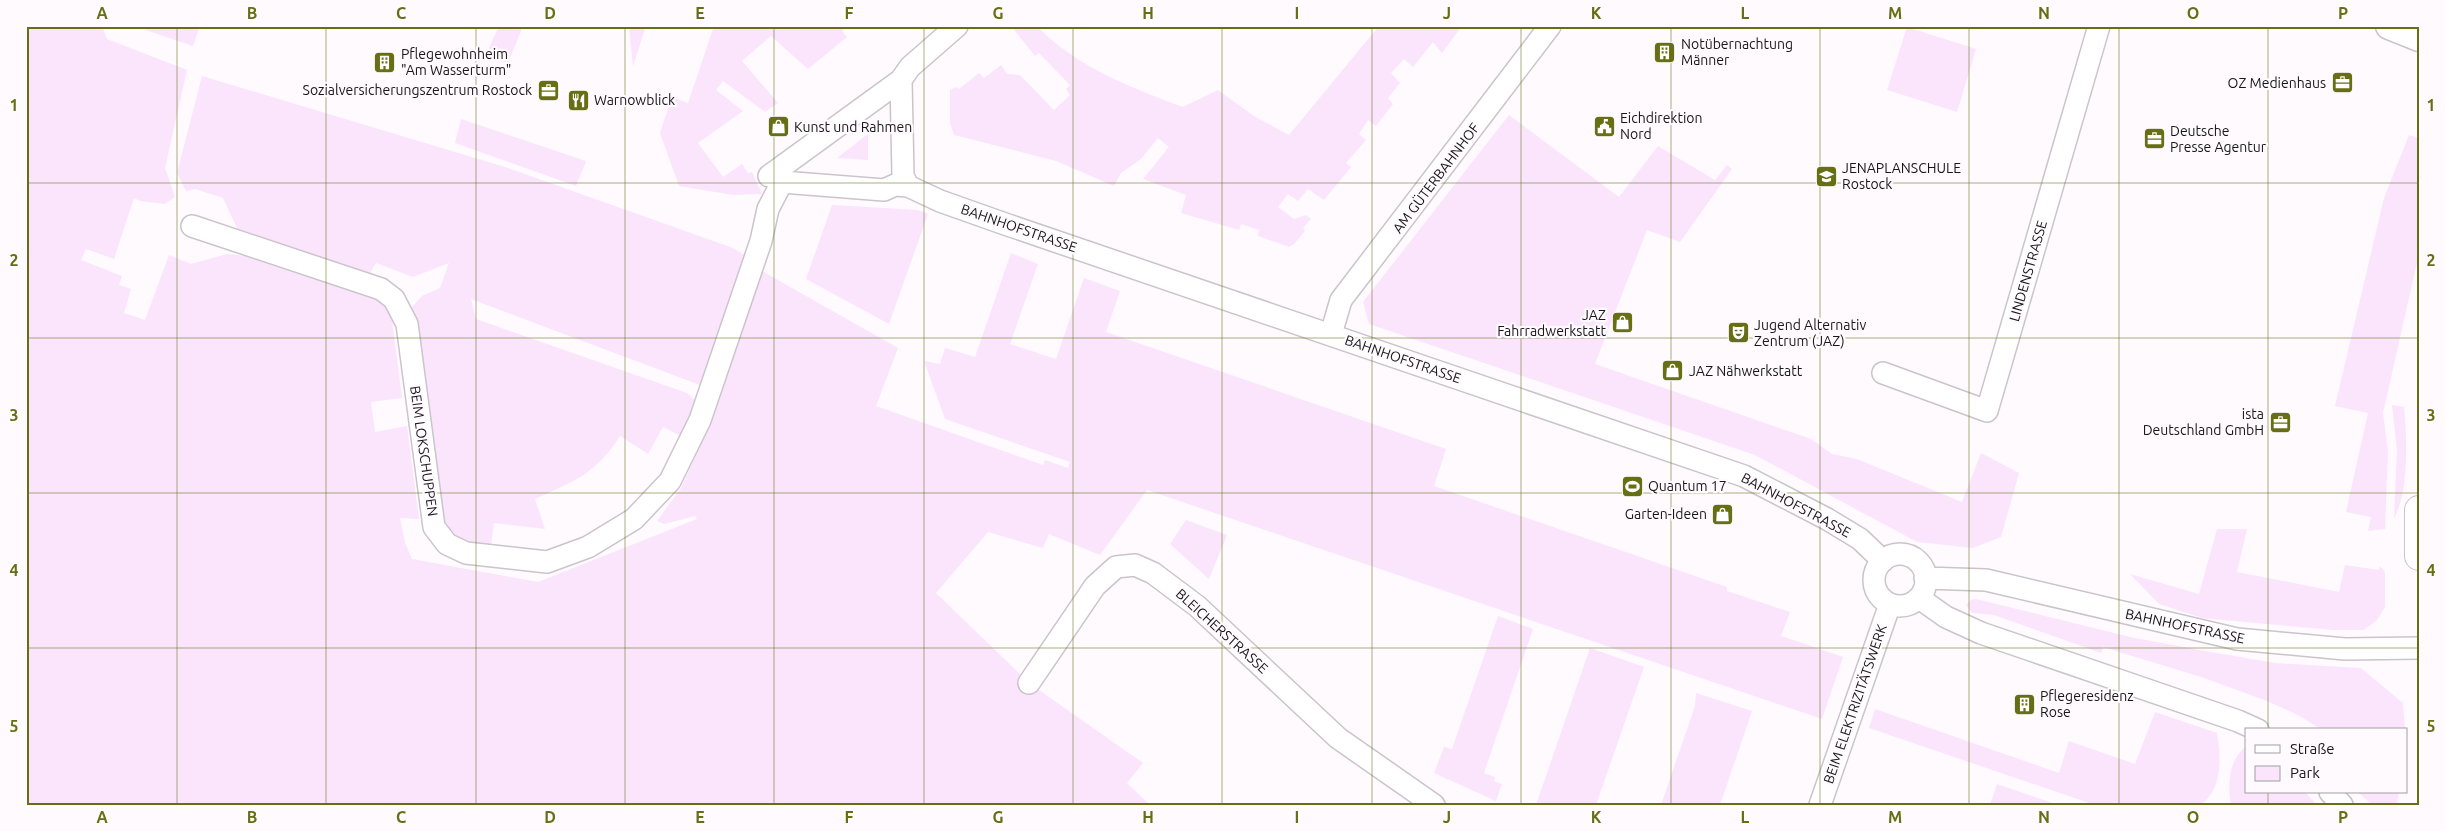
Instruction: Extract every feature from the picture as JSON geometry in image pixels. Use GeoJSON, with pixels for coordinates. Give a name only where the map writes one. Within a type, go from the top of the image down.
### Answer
{"type":"FeatureCollection","features":[{"type":"Feature","properties":{"kind":"main road"},"geometry":{"type":"LineString","coordinates":[[2419,510],[2419,556]]}},
{"type":"Feature","properties":{"kind":"street"},"geometry":{"type":"LineString","coordinates":[[769,176],[901,80],[910,67],[957,26]]}},
{"type":"Feature","properties":{"kind":"street","name":"AM GÜTERBAHNHOF"},"geometry":{"type":"LineString","coordinates":[[1331,334],[1342,300],[1550,26]]}},
{"type":"Feature","properties":{"kind":"street","name":"LINDENSTRASSE"},"geometry":{"type":"LineString","coordinates":[[1884,373],[1987,410],[2099,26]]}},
{"type":"Feature","properties":{"kind":"street"},"geometry":{"type":"LineString","coordinates":[[2389,26],[2419,38]]}},
{"type":"Feature","properties":{"kind":"street"},"geometry":{"type":"LineString","coordinates":[[901,80],[903,176],[908,186]]}},
{"type":"Feature","properties":{"kind":"street"},"geometry":{"type":"LineString","coordinates":[[812,145],[799,161],[798,183],[884,190],[895,185],[908,186]]}},
{"type":"Feature","properties":{"kind":"street","name":"BEIM LOKSCHUPPEN"},"geometry":{"type":"LineString","coordinates":[[192,226],[381,289],[394,299],[407,324],[434,527],[439,536],[447,544],[466,553],[547,562],[588,548],[634,519],[670,481],[706,402],[761,241],[768,209],[782,182],[798,183]]}},
{"type":"Feature","properties":{"kind":"street","name":"BAHNHOFSTRASSE"},"geometry":{"type":"LineString","coordinates":[[908,186],[940,201],[1004,224],[1744,476],[1852,534],[1883,561]]}},
{"type":"Feature","properties":{"kind":"street"},"geometry":{"type":"LineString","coordinates":[[1897,555],[1906,555],[1921,565],[1922,588],[1912,604],[1903,606],[1890,604],[1879,596],[1875,588],[1876,570],[1883,561],[1897,555]]}},
{"type":"Feature","properties":{"kind":"street","name":"BLEICHERSTRASSE"},"geometry":{"type":"LineString","coordinates":[[1029,682],[1096,586],[1116,567],[1135,565],[1153,573],[1197,606],[1338,738],[1434,805]]}},
{"type":"Feature","properties":{"kind":"street","name":"BAHNHOFSTRASSE"},"geometry":{"type":"LineString","coordinates":[[1922,588],[1986,580],[2237,639],[2345,649],[2419,648]]}},
{"type":"Feature","properties":{"kind":"street"},"geometry":{"type":"LineString","coordinates":[[1922,588],[1946,617],[1982,633],[2238,720],[2254,728]]}},
{"type":"Feature","properties":{"kind":"street","name":"BEIM ELEKTRIZITÄTSWERK"},"geometry":{"type":"LineString","coordinates":[[1820,805],[1890,604]]}},
{"type":"Feature","properties":{"kind":"street"},"geometry":{"type":"LineString","coordinates":[[2332,794],[2342,805]]}},
{"type":"Feature","properties":{"kind":"green space"},"geometry":{"type":"Polygon","coordinates":[[[26,26],[102,26],[107,39],[187,70],[165,168],[175,197],[165,204],[140,201],[134,198],[114,259],[86,249],[81,260],[122,276],[119,285],[131,289],[124,313],[145,320],[169,255],[191,264],[227,254],[246,256],[385,303],[391,312],[402,398],[371,402],[375,432],[407,426],[419,519],[400,518],[405,543],[412,559],[538,582],[697,519],[695,516],[664,524],[657,521],[681,488],[710,425],[762,271],[898,348],[876,406],[1043,465],[1045,460],[1068,468],[1070,462],[945,419],[924,361],[940,364],[945,348],[975,357],[1011,253],[1038,264],[1010,344],[1056,359],[1084,278],[1120,291],[1106,332],[1446,449],[1434,486],[1727,587],[1727,591],[1790,612],[1781,636],[1843,657],[1822,719],[1147,490],[1100,555],[1049,534],[1043,548],[988,532],[936,593],[1029,683],[1143,763],[1127,783],[1150,805],[26,805],[26,26]]]}},
{"type":"Feature","properties":{"kind":"green space"},"geometry":{"type":"Polygon","coordinates":[[[134,26],[200,26],[193,46],[134,26]]]}},
{"type":"Feature","properties":{"kind":"green space"},"geometry":{"type":"Polygon","coordinates":[[[499,26],[523,26],[508,63],[485,57],[499,26]]]}},
{"type":"Feature","properties":{"kind":"green space"},"geometry":{"type":"Polygon","coordinates":[[[629,26],[646,26],[633,66],[629,26]]]}},
{"type":"Feature","properties":{"kind":"green space"},"geometry":{"type":"Polygon","coordinates":[[[714,26],[847,26],[842,31],[847,37],[808,69],[771,36],[742,61],[778,103],[765,112],[723,81],[716,90],[743,111],[698,143],[723,177],[742,164],[748,173],[752,172],[762,194],[733,195],[679,186],[660,133],[672,97],[688,103],[714,26]]]}},
{"type":"Feature","properties":{"kind":"green space"},"geometry":{"type":"Polygon","coordinates":[[[1011,26],[1037,26],[1069,53],[1105,75],[1183,107],[1218,90],[1254,116],[1289,135],[1379,26],[1462,26],[1442,53],[1433,42],[1413,67],[1404,59],[1391,73],[1400,83],[1388,98],[1393,104],[1376,126],[1368,120],[1359,134],[1366,140],[1346,163],[1351,167],[1324,200],[1308,189],[1298,201],[1288,194],[1278,207],[1294,219],[1306,215],[1311,219],[1303,228],[1305,231],[1289,247],[1258,236],[1259,230],[1241,224],[1239,230],[1181,213],[1186,195],[1143,179],[1169,147],[1158,138],[1141,159],[1121,173],[1114,186],[1056,161],[954,135],[950,123],[950,90],[957,87],[959,89],[979,73],[984,78],[1001,65],[1007,74],[1020,75],[1054,110],[1070,95],[1066,89],[1070,85],[1039,53],[1035,56],[1011,26]]]}},
{"type":"Feature","properties":{"kind":"green space"},"geometry":{"type":"Polygon","coordinates":[[[1907,27],[1976,49],[1957,112],[1887,90],[1907,27]]]}},
{"type":"Feature","properties":{"kind":"green space"},"geometry":{"type":"Polygon","coordinates":[[[202,76],[505,167],[733,248],[746,256],[700,385],[471,299],[476,319],[687,393],[695,400],[696,413],[683,437],[663,427],[648,454],[620,436],[602,460],[583,475],[535,499],[545,529],[494,523],[491,545],[468,541],[456,536],[447,525],[443,516],[412,307],[422,296],[440,288],[449,263],[413,277],[376,263],[367,278],[237,228],[223,198],[195,189],[186,191],[177,173],[202,76]]]}},
{"type":"Feature","properties":{"kind":"green space"},"geometry":{"type":"Polygon","coordinates":[[[1509,115],[1619,197],[1658,146],[1715,180],[1727,165],[1732,169],[1680,242],[1647,230],[1595,364],[1811,439],[1832,454],[1857,459],[1962,502],[1981,453],[2019,473],[2001,537],[1973,548],[1917,542],[1755,455],[1369,324],[1363,302],[1509,115]]]}},
{"type":"Feature","properties":{"kind":"green space"},"geometry":{"type":"Polygon","coordinates":[[[461,119],[586,161],[576,186],[455,143],[461,119]]]}},
{"type":"Feature","properties":{"kind":"green space"},"geometry":{"type":"Polygon","coordinates":[[[868,134],[868,160],[837,158],[868,134]]]}},
{"type":"Feature","properties":{"kind":"green space"},"geometry":{"type":"Polygon","coordinates":[[[2409,135],[2419,138],[2419,254],[2383,413],[2388,452],[2385,529],[2368,531],[2371,517],[2346,512],[2368,413],[2335,406],[2384,198],[2409,135]]]}},
{"type":"Feature","properties":{"kind":"green space"},"geometry":{"type":"Polygon","coordinates":[[[832,205],[918,210],[928,214],[889,324],[806,279],[832,205]]]}},
{"type":"Feature","properties":{"kind":"green space"},"geometry":{"type":"Polygon","coordinates":[[[2392,405],[2404,407],[2406,433],[2405,480],[2399,507],[2394,518],[2397,450],[2392,405]]]}},
{"type":"Feature","properties":{"kind":"green space"},"geometry":{"type":"Polygon","coordinates":[[[1186,520],[1227,535],[1209,579],[1170,544],[1186,520]]]}},
{"type":"Feature","properties":{"kind":"green space"},"geometry":{"type":"Polygon","coordinates":[[[2217,529],[2247,529],[2237,572],[2339,592],[2345,565],[2379,570],[2380,566],[2385,572],[2385,607],[2377,620],[2364,630],[2333,630],[2202,618],[2159,604],[2130,574],[2199,594],[2217,529]]]}},
{"type":"Feature","properties":{"kind":"green space"},"geometry":{"type":"Polygon","coordinates":[[[1976,599],[2130,637],[2205,651],[2275,663],[2361,668],[2403,703],[2405,728],[2319,728],[2298,715],[2267,701],[2204,678],[2103,647],[2101,653],[1994,615],[1972,613],[1966,605],[1971,600],[1976,599]]]}},
{"type":"Feature","properties":{"kind":"green space"},"geometry":{"type":"Polygon","coordinates":[[[1498,616],[1533,629],[1484,773],[1495,777],[1494,781],[1502,784],[1496,801],[1434,773],[1444,747],[1452,749],[1498,616]]]}},
{"type":"Feature","properties":{"kind":"green space"},"geometry":{"type":"Polygon","coordinates":[[[1590,648],[1644,667],[1596,805],[1536,805],[1590,648]]]}},
{"type":"Feature","properties":{"kind":"green space"},"geometry":{"type":"Polygon","coordinates":[[[1696,693],[1752,711],[1720,805],[1661,805],[1695,706],[1696,693]]]}},
{"type":"Feature","properties":{"kind":"green space"},"geometry":{"type":"Polygon","coordinates":[[[1875,709],[2059,773],[2069,741],[2135,764],[2155,712],[2217,733],[2219,772],[2213,790],[2201,805],[2095,805],[1869,728],[1875,709]]]}},
{"type":"Feature","properties":{"kind":"green space"},"geometry":{"type":"Polygon","coordinates":[[[2245,748],[2245,794],[2307,794],[2317,805],[2231,805],[2229,789],[2231,773],[2240,752],[2245,748]]]}},
{"type":"Feature","properties":{"kind":"green space"},"geometry":{"type":"Polygon","coordinates":[[[1997,784],[2058,805],[1990,805],[1997,784]]]}},
{"type":"Feature","properties":{"kind":"green space"},"geometry":{"type":"Polygon","coordinates":[[[2360,794],[2399,794],[2397,805],[2372,805],[2360,794]]]}},
{"type":"Feature","properties":{"kind":"place","name":"Notübernachtung Männer"},"geometry":{"type":"Point","coordinates":[1665,52]}},
{"type":"Feature","properties":{"kind":"place","name":"Pflegewohnheim \"Am Wasserturm\""},"geometry":{"type":"Point","coordinates":[385,62]}},
{"type":"Feature","properties":{"kind":"place","name":"OZ Medienhaus"},"geometry":{"type":"Point","coordinates":[2342,83]}},
{"type":"Feature","properties":{"kind":"place","name":"Sozialversicherungszentrum Rostock"},"geometry":{"type":"Point","coordinates":[548,90]}},
{"type":"Feature","properties":{"kind":"place","name":"Warnowblick"},"geometry":{"type":"Point","coordinates":[578,100]}},
{"type":"Feature","properties":{"kind":"place","name":"Eichdirektion Nord"},"geometry":{"type":"Point","coordinates":[1604,126]}},
{"type":"Feature","properties":{"kind":"place","name":"Kunst und Rahmen"},"geometry":{"type":"Point","coordinates":[778,127]}},
{"type":"Feature","properties":{"kind":"place","name":"Deutsche Presse Agentur"},"geometry":{"type":"Point","coordinates":[2154,139]}},
{"type":"Feature","properties":{"kind":"place","name":"JENAPLANSCHULE Rostock"},"geometry":{"type":"Point","coordinates":[1826,176]}},
{"type":"Feature","properties":{"kind":"place","name":"JAZ Fahrradwerkstatt"},"geometry":{"type":"Point","coordinates":[1622,323]}},
{"type":"Feature","properties":{"kind":"place","name":"Jugend Alternativ Zentrum (JAZ)"},"geometry":{"type":"Point","coordinates":[1738,333]}},
{"type":"Feature","properties":{"kind":"place","name":"JAZ Nähwerkstatt"},"geometry":{"type":"Point","coordinates":[1673,371]}},
{"type":"Feature","properties":{"kind":"place","name":"ista Deutschland GmbH"},"geometry":{"type":"Point","coordinates":[2280,422]}},
{"type":"Feature","properties":{"kind":"place","name":"Quantum 17"},"geometry":{"type":"Point","coordinates":[1632,486]}},
{"type":"Feature","properties":{"kind":"place","name":"Garten-Ideen"},"geometry":{"type":"Point","coordinates":[1723,514]}},
{"type":"Feature","properties":{"kind":"place","name":"Pflegeresidenz Rose"},"geometry":{"type":"Point","coordinates":[2024,704]}}]}
